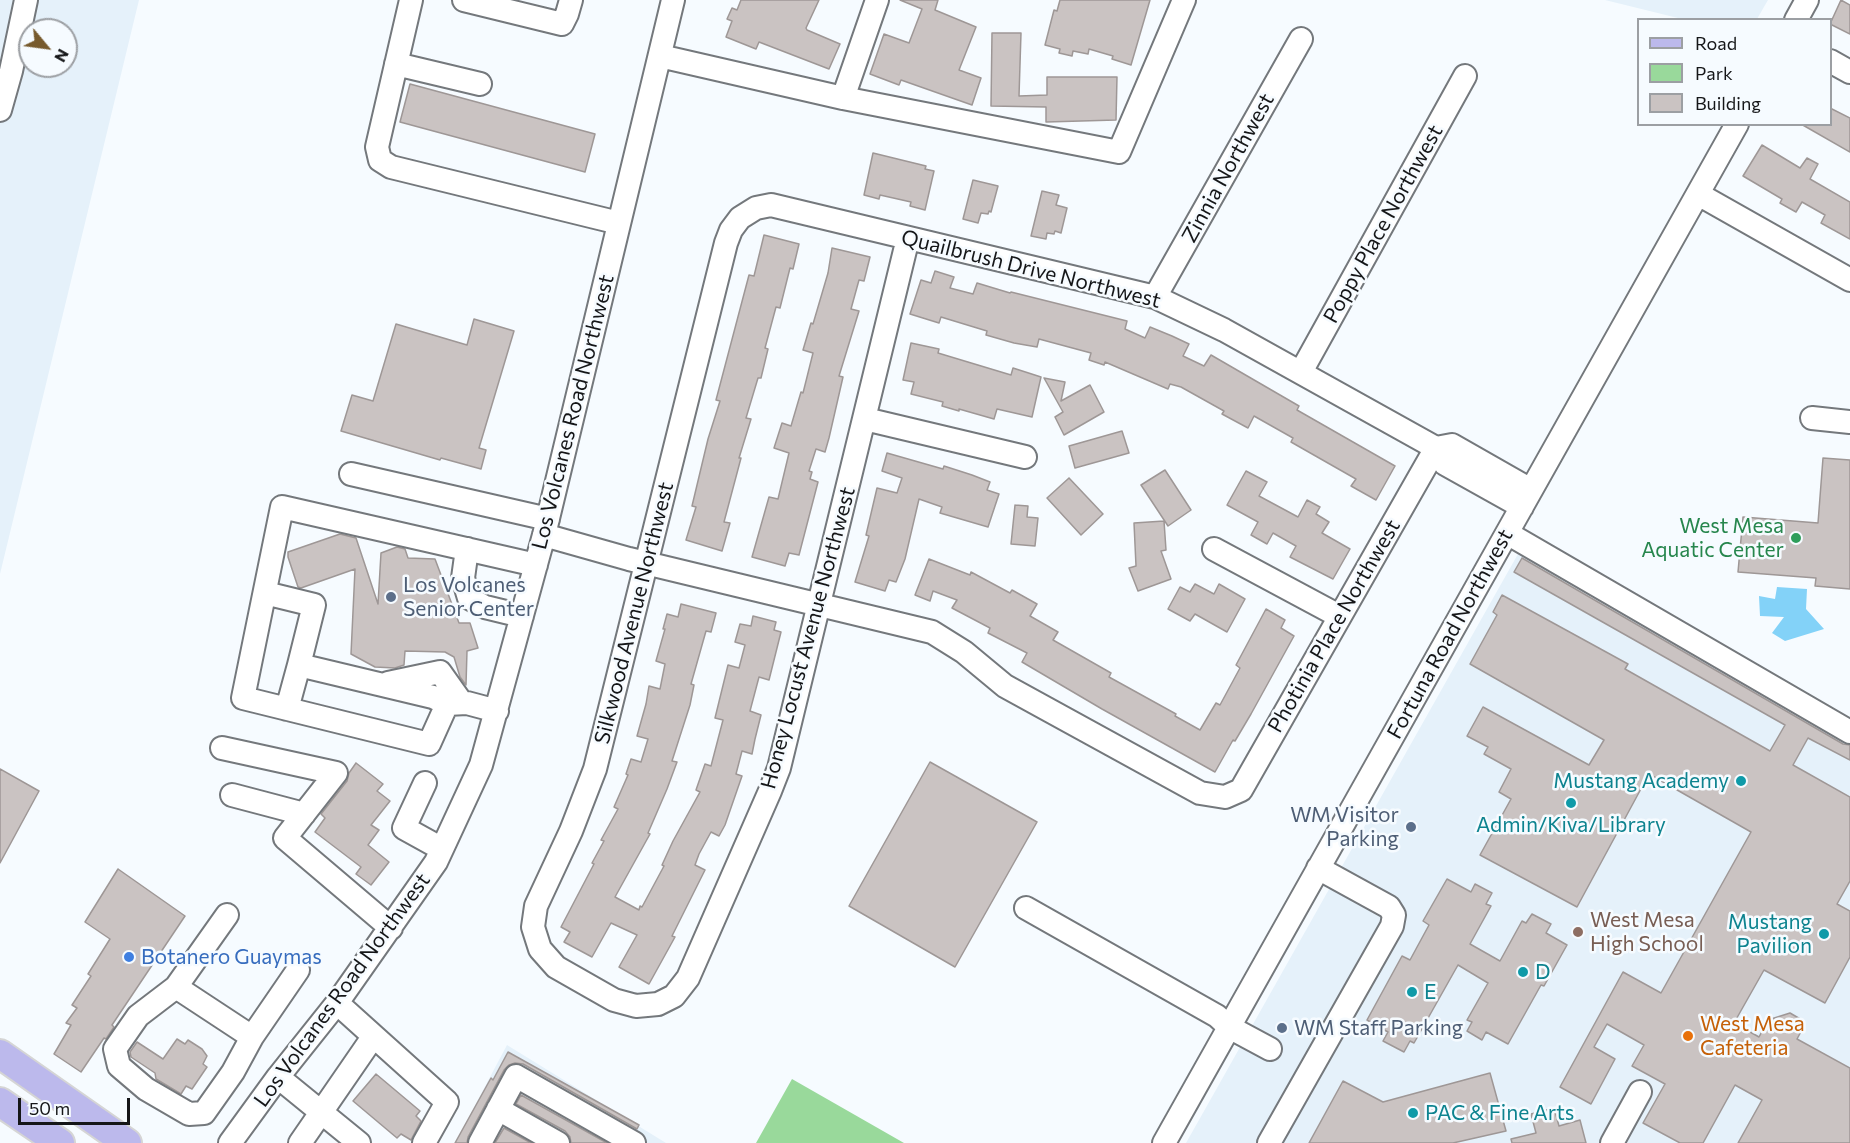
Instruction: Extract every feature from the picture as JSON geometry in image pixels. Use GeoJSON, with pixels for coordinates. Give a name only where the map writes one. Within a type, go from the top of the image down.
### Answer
{"type":"FeatureCollection","features":[{"type":"Feature","properties":{"kind":"main road"},"geometry":{"type":"LineString","coordinates":[[0,1054],[128,1143]]}},
{"type":"Feature","properties":{"kind":"main road"},"geometry":{"type":"LineString","coordinates":[[0,1102],[60,1143]]}},
{"type":"Feature","properties":{"kind":"street"},"geometry":{"type":"LineString","coordinates":[[0,110],[26,0]]}},
{"type":"Feature","properties":{"kind":"street"},"geometry":{"type":"LineString","coordinates":[[411,0],[377,147],[380,160],[391,167],[619,223]]}},
{"type":"Feature","properties":{"kind":"street"},"geometry":{"type":"LineString","coordinates":[[464,0],[562,24],[571,0]]}},
{"type":"Feature","properties":{"kind":"street","name":"Los Volcanes Road Northwest"},"geometry":{"type":"LineString","coordinates":[[230,1143],[278,1077],[337,1003],[436,862],[481,765],[546,527],[673,0]]}},
{"type":"Feature","properties":{"kind":"street"},"geometry":{"type":"LineString","coordinates":[[843,98],[878,0]]}},
{"type":"Feature","properties":{"kind":"street"},"geometry":{"type":"LineString","coordinates":[[660,56],[843,98],[1119,152],[1184,0]]}},
{"type":"Feature","properties":{"kind":"street"},"geometry":{"type":"LineString","coordinates":[[1797,18],[1807,0]]}},
{"type":"Feature","properties":{"kind":"street","name":"Zinnia Northwest"},"geometry":{"type":"LineString","coordinates":[[1155,297],[1301,39]]}},
{"type":"Feature","properties":{"kind":"street"},"geometry":{"type":"LineString","coordinates":[[1832,63],[1850,72]]}},
{"type":"Feature","properties":{"kind":"street"},"geometry":{"type":"LineString","coordinates":[[396,64],[480,84]]}},
{"type":"Feature","properties":{"kind":"street","name":"Poppy Place Northwest"},"geometry":{"type":"LineString","coordinates":[[1300,372],[1465,76]]}},
{"type":"Feature","properties":{"kind":"street","name":"Fortuna Road Northwest"},"geometry":{"type":"LineString","coordinates":[[1164,1143],[1736,126]]}},
{"type":"Feature","properties":{"kind":"street"},"geometry":{"type":"LineString","coordinates":[[1698,194],[1850,280]]}},
{"type":"Feature","properties":{"kind":"street","name":"Quailbrush Drive Northwest"},"geometry":{"type":"LineString","coordinates":[[740,219],[756,208],[771,205],[1155,297],[1224,330],[1436,448],[1452,445],[1526,498]]}},
{"type":"Feature","properties":{"kind":"street","name":"Silkwood Avenue Northwest"},"geometry":{"type":"LineString","coordinates":[[582,983],[556,967],[540,949],[532,927],[536,906],[571,831],[595,769],[726,243],[731,230],[740,219]]}},
{"type":"Feature","properties":{"kind":"street","name":"Honey Locust Avenue Northwest"},"geometry":{"type":"LineString","coordinates":[[582,983],[614,1000],[636,1006],[658,1005],[674,996],[688,978],[779,768],[908,238]]}},
{"type":"Feature","properties":{"kind":"street"},"geometry":{"type":"LineString","coordinates":[[1812,418],[1850,422]]}},
{"type":"Feature","properties":{"kind":"street"},"geometry":{"type":"LineString","coordinates":[[865,419],[1025,457]]}},
{"type":"Feature","properties":{"kind":"street","name":"Photinia Place Northwest"},"geometry":{"type":"LineString","coordinates":[[819,604],[932,632],[964,652],[1005,686],[1200,793],[1226,797],[1241,790],[1436,448]]}},
{"type":"Feature","properties":{"kind":"street"},"geometry":{"type":"LineString","coordinates":[[351,474],[546,527],[647,564],[819,604]]}},
{"type":"Feature","properties":{"kind":"street"},"geometry":{"type":"LineString","coordinates":[[454,704],[429,744],[243,698],[282,507],[536,565]]}},
{"type":"Feature","properties":{"kind":"street"},"geometry":{"type":"LineString","coordinates":[[1507,533],[1850,732]]}},
{"type":"Feature","properties":{"kind":"street"},"geometry":{"type":"LineString","coordinates":[[467,549],[463,578],[469,598],[485,607],[522,616]]}},
{"type":"Feature","properties":{"kind":"street"},"geometry":{"type":"LineString","coordinates":[[1214,549],[1339,616]]}},
{"type":"Feature","properties":{"kind":"street"},"geometry":{"type":"LineString","coordinates":[[265,593],[314,605],[287,709]]}},
{"type":"Feature","properties":{"kind":"street"},"geometry":{"type":"LineString","coordinates":[[298,665],[454,704],[497,711]]}},
{"type":"Feature","properties":{"kind":"street"},"geometry":{"type":"LineString","coordinates":[[222,748],[336,773],[285,838],[391,928]]}},
{"type":"Feature","properties":{"kind":"street"},"geometry":{"type":"LineString","coordinates":[[425,783],[404,828],[442,849]]}},
{"type":"Feature","properties":{"kind":"street"},"geometry":{"type":"LineString","coordinates":[[232,795],[304,814]]}},
{"type":"Feature","properties":{"kind":"street"},"geometry":{"type":"LineString","coordinates":[[1269,1143],[1392,926],[1394,915],[1389,907],[1318,868]]}},
{"type":"Feature","properties":{"kind":"street"},"geometry":{"type":"LineString","coordinates":[[1026,908],[1218,1016],[1229,1027],[1270,1049]]}},
{"type":"Feature","properties":{"kind":"street"},"geometry":{"type":"LineString","coordinates":[[226,915],[176,987],[138,1016],[115,1049],[119,1066],[146,1089],[189,1114],[204,1113],[298,970]]}},
{"type":"Feature","properties":{"kind":"street"},"geometry":{"type":"LineString","coordinates":[[176,987],[252,1037]]}},
{"type":"Feature","properties":{"kind":"street"},"geometry":{"type":"LineString","coordinates":[[337,1003],[447,1102],[424,1143]]}},
{"type":"Feature","properties":{"kind":"street"},"geometry":{"type":"LineString","coordinates":[[300,1143],[373,1037]]}},
{"type":"Feature","properties":{"kind":"street"},"geometry":{"type":"LineString","coordinates":[[480,1143],[516,1076],[626,1141]]}},
{"type":"Feature","properties":{"kind":"street"},"geometry":{"type":"LineString","coordinates":[[278,1077],[359,1143]]}},
{"type":"Feature","properties":{"kind":"street"},"geometry":{"type":"LineString","coordinates":[[1612,1143],[1640,1092]]}},
{"type":"Feature","properties":{"kind":"street"},"geometry":{"type":"LineString","coordinates":[[498,1109],[558,1143]]}},
{"type":"Feature","properties":{"kind":"shaded area"},"geometry":{"type":"Polygon","coordinates":[[[0,0],[139,0],[0,574],[0,0]]]}},
{"type":"Feature","properties":{"kind":"shaded area"},"geometry":{"type":"Polygon","coordinates":[[[1605,0],[1768,0],[1758,18],[1678,18],[1605,0]]]}},
{"type":"Feature","properties":{"kind":"shaded area","name":"West Mesa High School"},"geometry":{"type":"Polygon","coordinates":[[[1527,538],[1850,721],[1850,1143],[1186,1143],[1527,538]]]}},
{"type":"Feature","properties":{"kind":"shaded area"},"geometry":{"type":"Polygon","coordinates":[[[507,1045],[666,1143],[455,1143],[507,1045]]]}},
{"type":"Feature","properties":{"kind":"green space"},"geometry":{"type":"Polygon","coordinates":[[[792,1079],[904,1143],[756,1143],[792,1079]]]}},
{"type":"Feature","properties":{"kind":"water"},"geometry":{"type":"Polygon","coordinates":[[[1777,587],[1807,589],[1806,609],[1824,629],[1785,641],[1772,633],[1784,617],[1760,616],[1759,596],[1775,599],[1777,587]]]}},
{"type":"Feature","properties":{"kind":"building"},"geometry":{"type":"Polygon","coordinates":[[[741,0],[819,0],[806,28],[840,44],[829,69],[759,42],[756,49],[726,37],[732,21],[727,19],[732,8],[737,10],[741,0]]]}},
{"type":"Feature","properties":{"kind":"building"},"geometry":{"type":"Polygon","coordinates":[[[900,0],[938,0],[935,10],[976,27],[959,70],[981,78],[972,105],[901,80],[899,85],[870,74],[884,34],[909,43],[922,9],[900,0]]]}},
{"type":"Feature","properties":{"kind":"building"},"geometry":{"type":"Polygon","coordinates":[[[1060,0],[1150,0],[1131,65],[1112,59],[1113,56],[1089,49],[1088,54],[1073,51],[1072,56],[1059,53],[1060,49],[1045,45],[1054,10],[1057,11],[1060,0]]]}},
{"type":"Feature","properties":{"kind":"building"},"geometry":{"type":"Polygon","coordinates":[[[1841,0],[1850,5],[1850,34],[1832,25],[1832,20],[1841,0]]]}},
{"type":"Feature","properties":{"kind":"building"},"geometry":{"type":"Polygon","coordinates":[[[992,33],[1021,33],[1019,96],[1047,95],[1047,77],[1117,77],[1116,120],[1046,122],[1046,107],[991,106],[992,33]]]}},
{"type":"Feature","properties":{"kind":"building"},"geometry":{"type":"Polygon","coordinates":[[[410,84],[595,134],[585,172],[400,122],[410,84]]]}},
{"type":"Feature","properties":{"kind":"building"},"geometry":{"type":"Polygon","coordinates":[[[1832,109],[1850,118],[1850,152],[1804,126],[1832,126],[1832,109]]]}},
{"type":"Feature","properties":{"kind":"building"},"geometry":{"type":"Polygon","coordinates":[[[1762,145],[1800,168],[1807,158],[1818,164],[1810,179],[1850,202],[1850,239],[1821,223],[1825,215],[1802,202],[1796,212],[1780,203],[1782,199],[1743,176],[1762,145]]]}},
{"type":"Feature","properties":{"kind":"building"},"geometry":{"type":"Polygon","coordinates":[[[873,153],[926,166],[925,169],[934,171],[925,210],[910,206],[911,202],[880,195],[879,199],[864,195],[873,153]]]}},
{"type":"Feature","properties":{"kind":"building"},"geometry":{"type":"Polygon","coordinates":[[[973,180],[998,186],[991,212],[981,213],[978,223],[963,219],[973,180]]]}},
{"type":"Feature","properties":{"kind":"building"},"geometry":{"type":"Polygon","coordinates":[[[1042,191],[1059,195],[1056,205],[1067,208],[1061,233],[1055,231],[1054,234],[1047,233],[1046,239],[1031,236],[1042,191]]]}},
{"type":"Feature","properties":{"kind":"building"},"geometry":{"type":"Polygon","coordinates":[[[764,235],[799,244],[780,308],[776,307],[765,348],[768,349],[761,378],[758,378],[746,418],[751,419],[724,522],[730,523],[722,551],[686,540],[696,507],[692,506],[708,439],[720,401],[716,400],[749,275],[754,276],[764,235]]]}},
{"type":"Feature","properties":{"kind":"building"},"geometry":{"type":"Polygon","coordinates":[[[832,248],[870,257],[864,281],[859,280],[851,309],[859,311],[839,376],[843,377],[829,438],[825,452],[816,449],[809,471],[812,472],[810,479],[818,482],[799,555],[789,553],[785,566],[752,557],[769,497],[778,499],[789,453],[774,448],[782,423],[791,426],[801,392],[803,393],[813,353],[803,350],[828,273],[832,248]]]}},
{"type":"Feature","properties":{"kind":"building"},"geometry":{"type":"Polygon","coordinates":[[[935,271],[954,277],[950,288],[973,294],[977,283],[1127,321],[1125,329],[1145,338],[1150,327],[1172,336],[1189,344],[1183,356],[1204,366],[1211,355],[1299,406],[1297,410],[1395,466],[1376,500],[1351,486],[1356,479],[1291,442],[1293,438],[1254,416],[1248,428],[1222,414],[1224,411],[1181,387],[1170,384],[1168,389],[1105,362],[1104,365],[1089,360],[1091,353],[1039,339],[1037,347],[1014,343],[986,335],[987,331],[941,317],[939,323],[910,314],[921,280],[931,283],[935,271]]]}},
{"type":"Feature","properties":{"kind":"building"},"geometry":{"type":"Polygon","coordinates":[[[474,319],[514,331],[479,448],[486,450],[481,469],[441,458],[440,460],[341,431],[352,395],[373,401],[396,324],[467,345],[474,319]]]}},
{"type":"Feature","properties":{"kind":"building"},"geometry":{"type":"Polygon","coordinates":[[[911,343],[939,349],[938,353],[1011,375],[1013,368],[1041,377],[1032,417],[997,409],[994,419],[942,406],[943,402],[911,394],[914,382],[903,380],[911,343]]]}},
{"type":"Feature","properties":{"kind":"building"},"geometry":{"type":"Polygon","coordinates":[[[1044,378],[1065,382],[1061,401],[1090,385],[1104,412],[1064,435],[1055,417],[1063,412],[1044,378]]]}},
{"type":"Feature","properties":{"kind":"building"},"geometry":{"type":"Polygon","coordinates":[[[1122,431],[1129,453],[1075,468],[1069,446],[1122,431]]]}},
{"type":"Feature","properties":{"kind":"building"},"geometry":{"type":"Polygon","coordinates":[[[887,453],[972,475],[990,482],[987,490],[999,494],[988,527],[940,513],[942,507],[919,499],[905,559],[896,582],[889,580],[885,591],[855,582],[869,536],[866,535],[877,488],[897,493],[902,478],[882,471],[887,453]]]}},
{"type":"Feature","properties":{"kind":"building","name":"West Mesa Aquatic Center"},"geometry":{"type":"Polygon","coordinates":[[[1823,458],[1850,460],[1850,589],[1815,586],[1816,578],[1738,572],[1743,517],[1818,523],[1823,458]]]}},
{"type":"Feature","properties":{"kind":"building"},"geometry":{"type":"Polygon","coordinates":[[[1165,470],[1191,510],[1168,526],[1141,485],[1165,470]]]}},
{"type":"Feature","properties":{"kind":"building"},"geometry":{"type":"Polygon","coordinates":[[[1246,471],[1267,482],[1259,496],[1298,517],[1307,500],[1320,507],[1316,514],[1329,522],[1322,533],[1350,549],[1333,579],[1290,557],[1296,546],[1273,533],[1267,544],[1251,535],[1258,522],[1227,505],[1246,471]]]}},
{"type":"Feature","properties":{"kind":"building"},"geometry":{"type":"Polygon","coordinates":[[[1069,478],[1103,514],[1081,535],[1047,498],[1069,478]]]}},
{"type":"Feature","properties":{"kind":"building"},"geometry":{"type":"Polygon","coordinates":[[[1015,505],[1028,506],[1027,517],[1038,518],[1035,546],[1011,544],[1015,505]]]}},
{"type":"Feature","properties":{"kind":"building"},"geometry":{"type":"Polygon","coordinates":[[[1164,521],[1166,550],[1161,551],[1171,579],[1138,591],[1129,568],[1136,566],[1134,523],[1164,521]]]}},
{"type":"Feature","properties":{"kind":"building","name":"Los Volcanes Senior Center"},"geometry":{"type":"Polygon","coordinates":[[[340,534],[356,538],[378,604],[381,553],[397,547],[405,549],[408,558],[435,559],[459,623],[470,623],[478,648],[467,651],[466,685],[460,677],[454,657],[445,652],[405,651],[404,665],[395,668],[375,667],[351,654],[355,569],[301,588],[298,587],[288,557],[288,552],[340,534]]]}},
{"type":"Feature","properties":{"kind":"building"},"geometry":{"type":"Polygon","coordinates":[[[1522,558],[1843,744],[1850,745],[1850,760],[1808,738],[1793,765],[1850,797],[1850,881],[1837,904],[1850,911],[1850,957],[1825,1003],[1764,970],[1734,1023],[1759,1037],[1768,1020],[1790,1013],[1802,1020],[1803,1028],[1797,1039],[1850,1068],[1850,1143],[1738,1143],[1762,1100],[1735,1085],[1703,1143],[1680,1143],[1643,1123],[1665,1084],[1632,1066],[1644,1045],[1607,1024],[1594,1047],[1615,1059],[1591,1104],[1560,1087],[1623,972],[1661,993],[1751,832],[1649,774],[1577,907],[1480,855],[1511,799],[1499,792],[1511,769],[1484,754],[1488,747],[1467,736],[1483,707],[1589,765],[1604,740],[1470,664],[1497,615],[1493,612],[1502,595],[1628,664],[1625,669],[1770,751],[1785,725],[1514,572],[1522,558]]]}},
{"type":"Feature","properties":{"kind":"building"},"geometry":{"type":"Polygon","coordinates":[[[929,559],[970,575],[971,572],[1010,593],[1012,590],[1037,604],[1030,616],[1058,632],[1053,640],[1111,673],[1109,677],[1200,730],[1216,703],[1220,705],[1240,668],[1236,665],[1266,609],[1285,620],[1281,628],[1294,636],[1251,714],[1215,772],[1022,662],[1027,653],[988,633],[990,628],[952,608],[957,600],[933,591],[930,601],[915,595],[929,559]]]}},
{"type":"Feature","properties":{"kind":"building"},"geometry":{"type":"Polygon","coordinates":[[[1195,584],[1214,594],[1219,584],[1245,599],[1227,632],[1195,614],[1190,621],[1168,609],[1180,587],[1190,592],[1195,584]]]}},
{"type":"Feature","properties":{"kind":"building"},"geometry":{"type":"Polygon","coordinates":[[[681,604],[716,613],[711,632],[706,631],[691,684],[694,685],[690,705],[672,761],[677,762],[648,833],[650,834],[615,897],[639,910],[664,866],[662,865],[673,841],[700,792],[696,790],[705,764],[711,766],[723,720],[715,718],[728,665],[739,668],[745,645],[735,642],[740,624],[751,626],[753,616],[776,622],[774,630],[781,632],[769,680],[759,677],[750,711],[761,715],[752,754],[742,751],[736,774],[742,776],[725,825],[719,836],[711,832],[699,854],[695,865],[705,870],[672,936],[675,937],[649,984],[619,967],[637,935],[611,923],[592,957],[564,942],[570,932],[561,927],[594,864],[592,863],[604,841],[601,840],[618,809],[614,807],[628,775],[626,774],[631,759],[641,762],[648,739],[637,736],[649,686],[660,689],[665,664],[656,661],[665,629],[663,629],[667,614],[678,617],[681,604]]]}},
{"type":"Feature","properties":{"kind":"building"},"geometry":{"type":"Polygon","coordinates":[[[930,762],[1037,822],[955,967],[849,906],[930,762]]]}},
{"type":"Feature","properties":{"kind":"building"},"geometry":{"type":"Polygon","coordinates":[[[356,763],[383,784],[377,791],[390,801],[371,825],[379,830],[368,845],[389,862],[371,885],[356,874],[361,867],[315,832],[325,818],[321,814],[347,781],[356,763]]]}},
{"type":"Feature","properties":{"kind":"building"},"geometry":{"type":"Polygon","coordinates":[[[0,769],[39,791],[0,863],[0,769]]]}},
{"type":"Feature","properties":{"kind":"building","name":"Botanero Guaymas"},"geometry":{"type":"Polygon","coordinates":[[[118,869],[185,916],[112,1025],[114,1027],[106,1039],[104,1038],[81,1072],[54,1054],[71,1025],[66,1023],[77,1008],[72,1005],[91,976],[88,974],[110,939],[85,922],[118,869]]]}},
{"type":"Feature","properties":{"kind":"building"},"geometry":{"type":"Polygon","coordinates":[[[1447,879],[1471,892],[1475,884],[1492,893],[1486,904],[1491,906],[1470,944],[1500,961],[1522,921],[1526,923],[1532,914],[1551,924],[1546,933],[1567,945],[1544,986],[1541,985],[1508,1044],[1486,1032],[1482,1040],[1467,1031],[1472,1022],[1467,1020],[1488,983],[1458,965],[1414,1043],[1410,1041],[1404,1052],[1383,1041],[1388,1032],[1367,1020],[1402,956],[1410,960],[1429,925],[1423,921],[1447,879]]]}},
{"type":"Feature","properties":{"kind":"building"},"geometry":{"type":"Polygon","coordinates":[[[177,1039],[185,1044],[188,1040],[202,1049],[207,1056],[203,1064],[207,1067],[192,1089],[186,1086],[181,1094],[156,1079],[155,1073],[131,1057],[130,1052],[137,1042],[163,1059],[177,1039]]]}},
{"type":"Feature","properties":{"kind":"building"},"geometry":{"type":"Polygon","coordinates":[[[508,1052],[639,1125],[637,1129],[523,1064],[515,1063],[504,1070],[468,1137],[467,1143],[455,1143],[508,1052]]]}},
{"type":"Feature","properties":{"kind":"building","name":"PAC & Fine Arts"},"geometry":{"type":"Polygon","coordinates":[[[1490,1073],[1506,1131],[1453,1143],[1309,1143],[1343,1081],[1383,1102],[1490,1073]]]}},
{"type":"Feature","properties":{"kind":"building"},"geometry":{"type":"Polygon","coordinates":[[[376,1074],[420,1111],[416,1116],[421,1121],[411,1140],[401,1134],[397,1138],[353,1101],[376,1074]]]}},
{"type":"Feature","properties":{"kind":"building"},"geometry":{"type":"Polygon","coordinates":[[[521,1095],[607,1143],[571,1143],[565,1131],[516,1104],[521,1095]]]}},
{"type":"Feature","properties":{"kind":"building"},"geometry":{"type":"Polygon","coordinates":[[[1554,1108],[1559,1126],[1580,1120],[1586,1143],[1512,1143],[1511,1139],[1536,1133],[1531,1114],[1554,1108]]]}},
{"type":"Feature","properties":{"kind":"building"},"geometry":{"type":"Polygon","coordinates":[[[504,1128],[531,1143],[495,1143],[504,1128]]]}},
{"type":"Feature","properties":{"kind":"place","name":"West Mesa Aquatic Center"},"geometry":{"type":"Point","coordinates":[1796,538]}},
{"type":"Feature","properties":{"kind":"place","name":"Los Volcanes Senior Center"},"geometry":{"type":"Point","coordinates":[391,597]}},
{"type":"Feature","properties":{"kind":"place","name":"Mustang Academy"},"geometry":{"type":"Point","coordinates":[1741,781]}},
{"type":"Feature","properties":{"kind":"place","name":"Admin/Kiva/Library"},"geometry":{"type":"Point","coordinates":[1571,803]}},
{"type":"Feature","properties":{"kind":"place","name":"WM Visitor Parking"},"geometry":{"type":"Point","coordinates":[1411,827]}},
{"type":"Feature","properties":{"kind":"place","name":"West Mesa High School"},"geometry":{"type":"Point","coordinates":[1578,932]}},
{"type":"Feature","properties":{"kind":"place","name":"Mustang Pavilion"},"geometry":{"type":"Point","coordinates":[1824,934]}},
{"type":"Feature","properties":{"kind":"place","name":"Botanero Guaymas"},"geometry":{"type":"Point","coordinates":[129,957]}},
{"type":"Feature","properties":{"kind":"place","name":"D"},"geometry":{"type":"Point","coordinates":[1523,972]}},
{"type":"Feature","properties":{"kind":"place","name":"E"},"geometry":{"type":"Point","coordinates":[1412,992]}},
{"type":"Feature","properties":{"kind":"place","name":"WM Staff Parking"},"geometry":{"type":"Point","coordinates":[1282,1028]}},
{"type":"Feature","properties":{"kind":"place","name":"West Mesa Cafeteria"},"geometry":{"type":"Point","coordinates":[1688,1036]}},
{"type":"Feature","properties":{"kind":"place","name":"PAC & Fine Arts"},"geometry":{"type":"Point","coordinates":[1413,1113]}}]}
